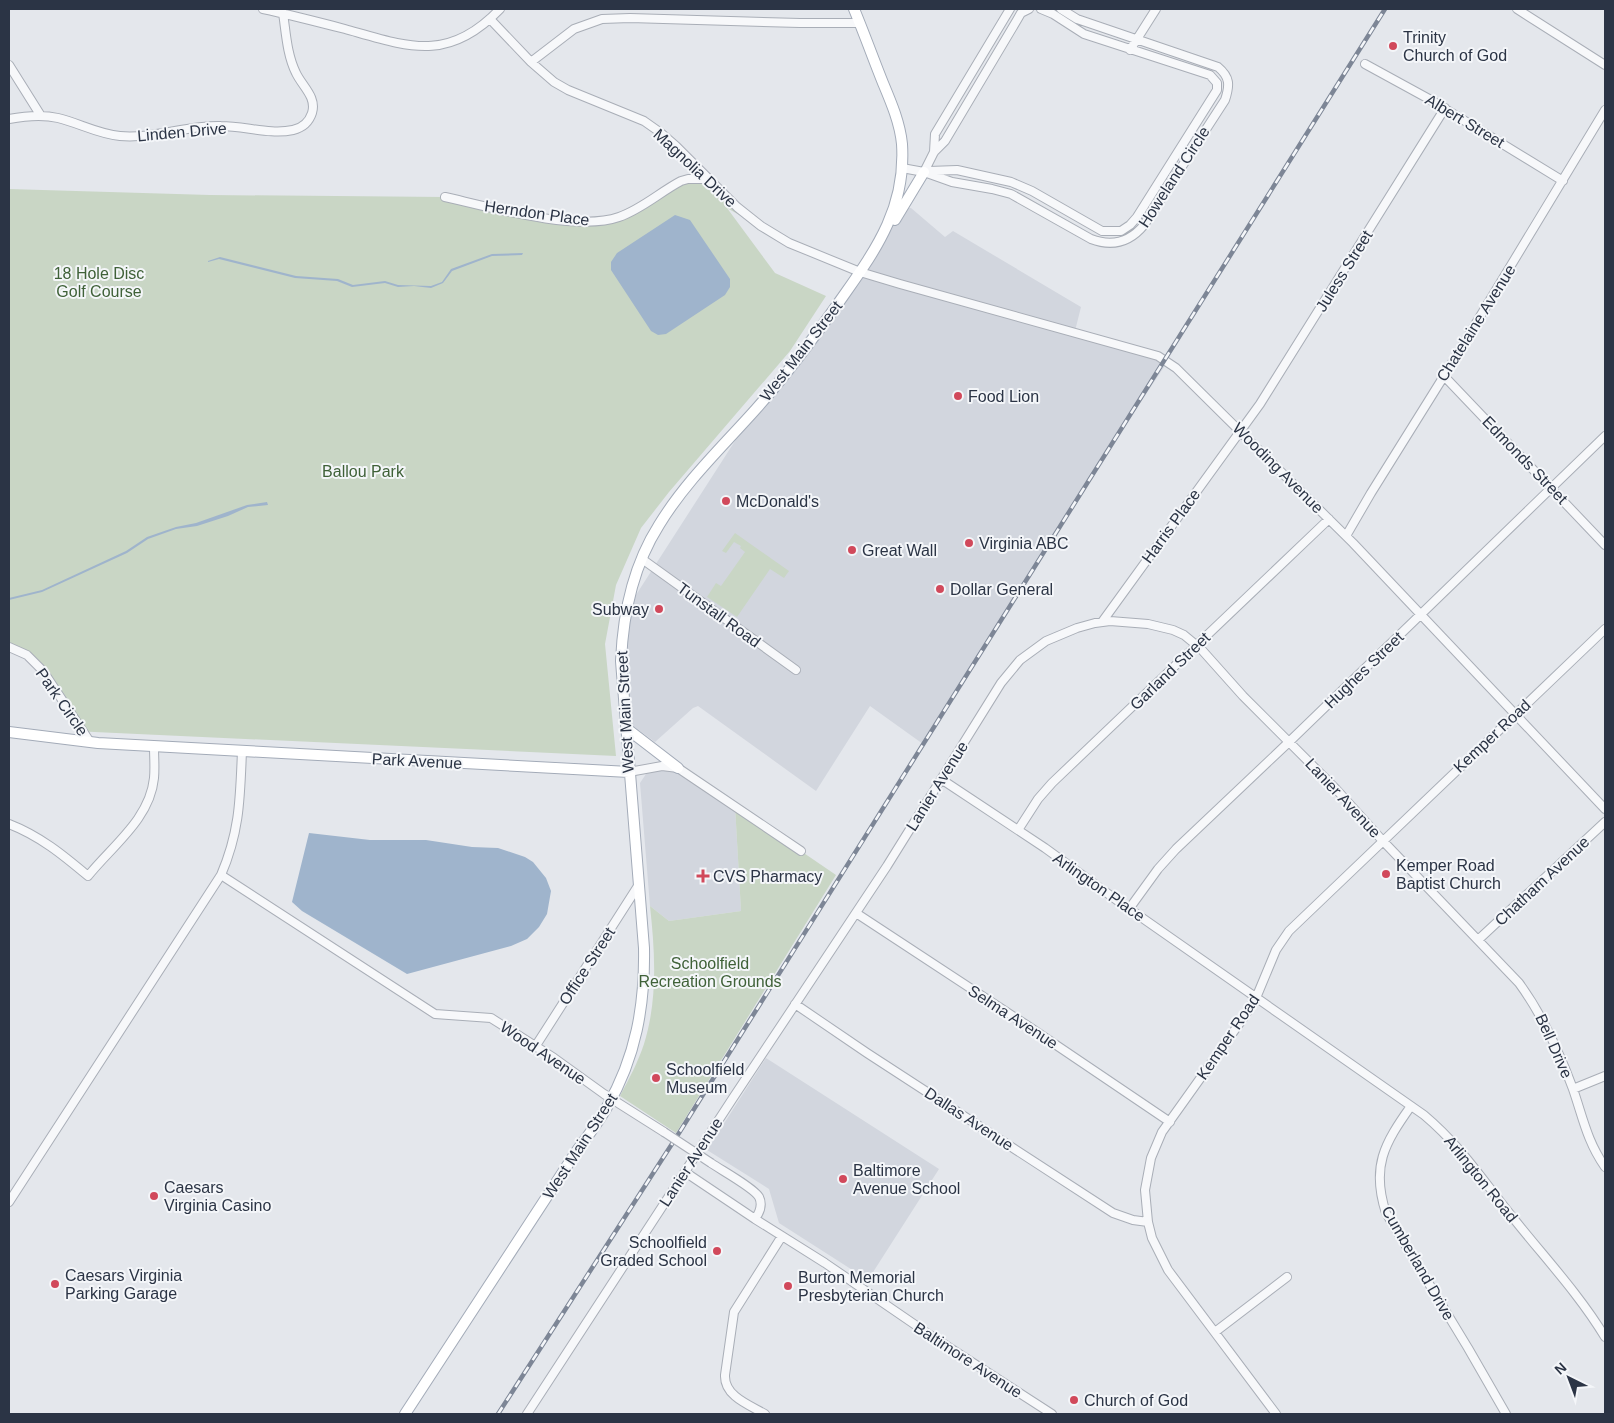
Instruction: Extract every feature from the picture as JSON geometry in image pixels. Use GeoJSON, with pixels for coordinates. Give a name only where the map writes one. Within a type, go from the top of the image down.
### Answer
{"type":"FeatureCollection","features":[{"type":"Feature","properties":{"kind":"main road","name":"West Main Street"},"geometry":{"type":"LineString","coordinates":[[405,1414],[612,1099],[634,1045],[641,1016],[644,964],[620,661],[630,590],[659,524],[672,506],[806,350],[880,242],[890,221],[896,204],[902,168],[902,144],[898,123],[854,9]]}},
{"type":"Feature","properties":{"kind":"main road"},"geometry":{"type":"LineString","coordinates":[[880,242],[924,172]]}},
{"type":"Feature","properties":{"kind":"main road"},"geometry":{"type":"LineString","coordinates":[[626,728],[678,768]]}},
{"type":"Feature","properties":{"kind":"main road","name":"Park Avenue"},"geometry":{"type":"LineString","coordinates":[[9,732],[90,742],[154,747],[628,772]]}},
{"type":"Feature","properties":{"kind":"street"},"geometry":{"type":"LineString","coordinates":[[263,9],[391,42],[421,46],[443,45],[455,41],[478,29],[500,9]]}},
{"type":"Feature","properties":{"kind":"street"},"geometry":{"type":"LineString","coordinates":[[924,172],[934,152],[935,134],[1010,9]]}},
{"type":"Feature","properties":{"kind":"street"},"geometry":{"type":"LineString","coordinates":[[934,152],[946,142],[1017,20],[1022,13],[1030,9]]}},
{"type":"Feature","properties":{"kind":"street","name":"Howeland Circle"},"geometry":{"type":"LineString","coordinates":[[924,172],[957,170],[1005,180],[1020,185],[1102,231],[1121,231],[1130,225],[1139,214],[1217,90],[1217,83],[1212,77],[1084,34],[1053,14],[1041,9]]}},
{"type":"Feature","properties":{"kind":"street","name":"Howeland Circle"},"geometry":{"type":"LineString","coordinates":[[902,168],[924,172],[952,182],[1011,194],[1085,235],[1102,242],[1120,242],[1133,237],[1148,220],[1225,100],[1229,82],[1227,76],[1218,66],[1077,19],[1060,9]]}},
{"type":"Feature","properties":{"kind":"street"},"geometry":{"type":"LineString","coordinates":[[1130,50],[1156,9]]}},
{"type":"Feature","properties":{"kind":"street"},"geometry":{"type":"LineString","coordinates":[[1517,9],[1605,65]]}},
{"type":"Feature","properties":{"kind":"street","name":"Linden Drive"},"geometry":{"type":"LineString","coordinates":[[41,116],[59,118],[106,134],[129,136],[144,136],[184,128],[221,126],[274,131],[285,131],[302,127],[311,116],[313,103],[299,79],[290,56],[283,14]]}},
{"type":"Feature","properties":{"kind":"street","name":"Magnolia Drive"},"geometry":{"type":"LineString","coordinates":[[490,18],[531,62],[554,82],[568,90],[644,121],[676,146],[738,207],[774,235],[860,272]]}},
{"type":"Feature","properties":{"kind":"street"},"geometry":{"type":"LineString","coordinates":[[531,62],[574,28],[602,19],[860,23]]}},
{"type":"Feature","properties":{"kind":"street"},"geometry":{"type":"LineString","coordinates":[[1190,69],[1196,58]]}},
{"type":"Feature","properties":{"kind":"street","name":"Albert Street"},"geometry":{"type":"LineString","coordinates":[[1365,64],[1445,108],[1563,181]]}},
{"type":"Feature","properties":{"kind":"street"},"geometry":{"type":"LineString","coordinates":[[9,65],[41,116]]}},
{"type":"Feature","properties":{"kind":"street"},"geometry":{"type":"LineString","coordinates":[[970,74],[981,80]]}},
{"type":"Feature","properties":{"kind":"street","name":"Juless Street"},"geometry":{"type":"LineString","coordinates":[[1242,431],[1352,259],[1445,108]]}},
{"type":"Feature","properties":{"kind":"street"},"geometry":{"type":"LineString","coordinates":[[1205,109],[1215,115]]}},
{"type":"Feature","properties":{"kind":"street","name":"Chatelaine Avenue"},"geometry":{"type":"LineString","coordinates":[[1346,536],[1605,110]]}},
{"type":"Feature","properties":{"kind":"street"},"geometry":{"type":"LineString","coordinates":[[9,119],[41,116]]}},
{"type":"Feature","properties":{"kind":"street","name":"Herndon Place"},"geometry":{"type":"LineString","coordinates":[[445,197],[535,216],[599,222],[632,212],[681,180],[710,179]]}},
{"type":"Feature","properties":{"kind":"street"},"geometry":{"type":"LineString","coordinates":[[1000,191],[1005,180]]}},
{"type":"Feature","properties":{"kind":"street"},"geometry":{"type":"LineString","coordinates":[[1044,212],[1049,201]]}},
{"type":"Feature","properties":{"kind":"street"},"geometry":{"type":"LineString","coordinates":[[1139,214],[1148,220]]}},
{"type":"Feature","properties":{"kind":"street"},"geometry":{"type":"LineString","coordinates":[[1085,235],[1091,226]]}},
{"type":"Feature","properties":{"kind":"street","name":"Wooding Avenue"},"geometry":{"type":"LineString","coordinates":[[860,272],[1158,356],[1176,368],[1242,431],[1346,536],[1605,809]]}},
{"type":"Feature","properties":{"kind":"street","name":"Edmonds Street"},"geometry":{"type":"LineString","coordinates":[[1444,376],[1605,545]]}},
{"type":"Feature","properties":{"kind":"street","name":"Harris Place"},"geometry":{"type":"LineString","coordinates":[[1102,622],[1242,431]]}},
{"type":"Feature","properties":{"kind":"street","name":"Hughes Street"},"geometry":{"type":"LineString","coordinates":[[1129,909],[1158,869],[1176,849],[1605,436]]}},
{"type":"Feature","properties":{"kind":"street","name":"Garland Street"},"geometry":{"type":"LineString","coordinates":[[1018,830],[1038,799],[1052,783],[1329,519]]}},
{"type":"Feature","properties":{"kind":"street","name":"Tunstall Road"},"geometry":{"type":"LineString","coordinates":[[642,559],[796,670]]}},
{"type":"Feature","properties":{"kind":"street","name":"Lanier Avenue"},"geometry":{"type":"LineString","coordinates":[[527,1414],[856,913],[1001,683],[1020,660],[1032,650],[1059,635],[1076,628],[1110,621],[1158,625],[1184,635],[1197,645],[1244,696],[1290,741],[1478,940]]}},
{"type":"Feature","properties":{"kind":"street","name":"Kemper Road"},"geometry":{"type":"LineString","coordinates":[[1276,1414],[1168,1270],[1159,1254],[1148,1222],[1145,1196],[1147,1174],[1155,1146],[1256,998],[1276,950],[1289,930],[1605,629]]}},
{"type":"Feature","properties":{"kind":"street","name":"Park Circle"},"geometry":{"type":"LineString","coordinates":[[9,647],[27,655],[43,671],[90,742]]}},
{"type":"Feature","properties":{"kind":"street"},"geometry":{"type":"LineString","coordinates":[[9,824],[36,836],[50,845],[88,876],[119,842],[143,810],[149,798],[154,778],[154,747]]}},
{"type":"Feature","properties":{"kind":"street"},"geometry":{"type":"LineString","coordinates":[[9,1202],[221,875],[239,813],[242,751]]}},
{"type":"Feature","properties":{"kind":"street","name":"Park Avenue"},"geometry":{"type":"LineString","coordinates":[[628,772],[662,766],[678,768]]}},
{"type":"Feature","properties":{"kind":"street"},"geometry":{"type":"LineString","coordinates":[[678,768],[801,851]]}},
{"type":"Feature","properties":{"kind":"street","name":"Arlington Place"},"geometry":{"type":"LineString","coordinates":[[942,779],[1018,830],[1256,998]]}},
{"type":"Feature","properties":{"kind":"street","name":"Chatham Avenue"},"geometry":{"type":"LineString","coordinates":[[1478,940],[1605,822]]}},
{"type":"Feature","properties":{"kind":"street","name":"Wood Avenue"},"geometry":{"type":"LineString","coordinates":[[221,875],[435,1014],[491,1018],[756,1193],[761,1204],[760,1211],[755,1219]]}},
{"type":"Feature","properties":{"kind":"street","name":"Office Street"},"geometry":{"type":"LineString","coordinates":[[535,1047],[638,886]]}},
{"type":"Feature","properties":{"kind":"street","name":"Selma Avenue"},"geometry":{"type":"LineString","coordinates":[[856,913],[1170,1122]]}},
{"type":"Feature","properties":{"kind":"street","name":"Bell Drive"},"geometry":{"type":"LineString","coordinates":[[1478,940],[1519,983],[1535,1004],[1557,1048],[1573,1089],[1589,1141],[1605,1167]]}},
{"type":"Feature","properties":{"kind":"street","name":"Arlington Road"},"geometry":{"type":"LineString","coordinates":[[1256,998],[1441,1129],[1465,1154],[1513,1218],[1576,1293],[1605,1336]]}},
{"type":"Feature","properties":{"kind":"street","name":"Dallas Avenue"},"geometry":{"type":"LineString","coordinates":[[795,1004],[1113,1213],[1134,1220],[1148,1222]]}},
{"type":"Feature","properties":{"kind":"street"},"geometry":{"type":"LineString","coordinates":[[1573,1089],[1605,1076]]}},
{"type":"Feature","properties":{"kind":"street","name":"Cumberland Drive"},"geometry":{"type":"LineString","coordinates":[[1411,1106],[1395,1130],[1382,1156],[1379,1173],[1381,1198],[1386,1213],[1506,1414]]}},
{"type":"Feature","properties":{"kind":"street","name":"Baltimore Avenue"},"geometry":{"type":"LineString","coordinates":[[685,1172],[1052,1414]]}},
{"type":"Feature","properties":{"kind":"street"},"geometry":{"type":"LineString","coordinates":[[765,1414],[731,1393],[725,1382],[725,1375],[734,1312],[782,1236]]}},
{"type":"Feature","properties":{"kind":"street"},"geometry":{"type":"LineString","coordinates":[[1215,1332],[1287,1277]]}},
{"type":"Feature","properties":{"kind":"shaded area"},"geometry":{"type":"Polygon","coordinates":[[[903,208],[911,208],[945,237],[953,231],[1081,307],[1075,331],[1168,361],[1078,496],[923,744],[870,706],[816,791],[698,706],[693,708],[655,742],[625,720],[625,612],[753,413],[903,208]]]}},
{"type":"Feature","properties":{"kind":"shaded area"},"geometry":{"type":"Polygon","coordinates":[[[669,766],[735,806],[741,911],[669,921],[650,906],[640,783],[650,768],[669,766]]]}},
{"type":"Feature","properties":{"kind":"shaded area","name":"Baltimore Avenue School"},"geometry":{"type":"Polygon","coordinates":[[[766,1058],[939,1169],[868,1280],[779,1223],[769,1189],[707,1150],[766,1058]]]}},
{"type":"Feature","properties":{"kind":"green space","name":"Ballou Park"},"geometry":{"type":"Polygon","coordinates":[[[688,179],[709,179],[737,207],[789,243],[727,208],[775,273],[826,296],[790,351],[669,492],[641,528],[616,585],[605,644],[616,756],[73,731],[72,721],[33,665],[24,657],[9,652],[9,189],[210,195],[445,197],[586,222],[619,217],[688,179]]]}},
{"type":"Feature","properties":{"kind":"green space"},"geometry":{"type":"Polygon","coordinates":[[[735,533],[789,571],[784,578],[770,569],[737,617],[707,597],[716,583],[721,586],[745,552],[740,548],[741,546],[734,542],[726,553],[722,551],[735,533]]]}},
{"type":"Feature","properties":{"kind":"green space","name":"Schoolfield Recreation Grounds"},"geometry":{"type":"Polygon","coordinates":[[[735,806],[836,875],[676,1133],[620,1096],[642,1051],[652,1010],[654,958],[650,906],[669,921],[741,911],[735,806]]]}},
{"type":"Feature","properties":{"kind":"water"},"geometry":{"type":"Polygon","coordinates":[[[675,215],[690,220],[730,279],[730,287],[725,295],[666,334],[658,335],[651,331],[611,270],[611,262],[617,253],[675,215]]]}},
{"type":"Feature","properties":{"kind":"water"},"geometry":{"type":"Polygon","coordinates":[[[523,253],[522,255],[492,256],[452,271],[443,283],[431,288],[398,287],[385,283],[352,287],[337,281],[295,278],[219,259],[208,262],[220,257],[296,276],[338,279],[353,285],[385,281],[398,285],[431,286],[442,282],[451,269],[492,254],[523,253]]]}},
{"type":"Feature","properties":{"kind":"water"},"geometry":{"type":"Polygon","coordinates":[[[267,502],[268,505],[248,507],[197,526],[176,529],[148,539],[127,553],[42,592],[9,600],[9,598],[42,590],[126,551],[147,537],[176,527],[196,523],[247,505],[267,502]]]}},
{"type":"Feature","properties":{"kind":"water"},"geometry":{"type":"Polygon","coordinates":[[[309,833],[370,840],[426,840],[472,847],[498,848],[525,857],[533,862],[546,878],[551,891],[547,914],[539,927],[527,939],[511,946],[407,974],[302,911],[292,902],[309,833]]]}},
{"type":"Feature","properties":{"kind":"railway"},"geometry":{"type":"LineString","coordinates":[[498,1414],[679,1133],[1385,9]]}},
{"type":"Feature","properties":{"kind":"place","name":"Trinity Church of God"},"geometry":{"type":"Point","coordinates":[1393,46]}},
{"type":"Feature","properties":{"kind":"place","name":"Food Lion"},"geometry":{"type":"Point","coordinates":[958,396]}},
{"type":"Feature","properties":{"kind":"place","name":"McDonald's"},"geometry":{"type":"Point","coordinates":[726,501]}},
{"type":"Feature","properties":{"kind":"place","name":"Virginia ABC"},"geometry":{"type":"Point","coordinates":[969,543]}},
{"type":"Feature","properties":{"kind":"place","name":"Great Wall"},"geometry":{"type":"Point","coordinates":[852,550]}},
{"type":"Feature","properties":{"kind":"place","name":"Dollar General"},"geometry":{"type":"Point","coordinates":[940,589]}},
{"type":"Feature","properties":{"kind":"place","name":"Subway"},"geometry":{"type":"Point","coordinates":[659,609]}},
{"type":"Feature","properties":{"kind":"place","name":"Kemper Road Baptist Church"},"geometry":{"type":"Point","coordinates":[1386,874]}},
{"type":"Feature","properties":{"kind":"place","name":"CVS Pharmacy"},"geometry":{"type":"Point","coordinates":[703,876]}},
{"type":"Feature","properties":{"kind":"place","name":"Schoolfield Museum"},"geometry":{"type":"Point","coordinates":[656,1078]}},
{"type":"Feature","properties":{"kind":"place","name":"Baltimore Avenue School"},"geometry":{"type":"Point","coordinates":[843,1179]}},
{"type":"Feature","properties":{"kind":"place","name":"Caesars Virginia Casino"},"geometry":{"type":"Point","coordinates":[154,1196]}},
{"type":"Feature","properties":{"kind":"place","name":"Schoolfield Graded School"},"geometry":{"type":"Point","coordinates":[717,1251]}},
{"type":"Feature","properties":{"kind":"place","name":"Caesars Virginia Parking Garage"},"geometry":{"type":"Point","coordinates":[55,1284]}},
{"type":"Feature","properties":{"kind":"place","name":"Burton Memorial Presbyterian Church"},"geometry":{"type":"Point","coordinates":[788,1286]}},
{"type":"Feature","properties":{"kind":"place","name":"Church of God"},"geometry":{"type":"Point","coordinates":[1074,1400]}},
{"type":"Feature","properties":{"kind":"park label","name":"18 Hole Disc Golf Course"},"geometry":{"type":"Point","coordinates":[99,282]}}]}
